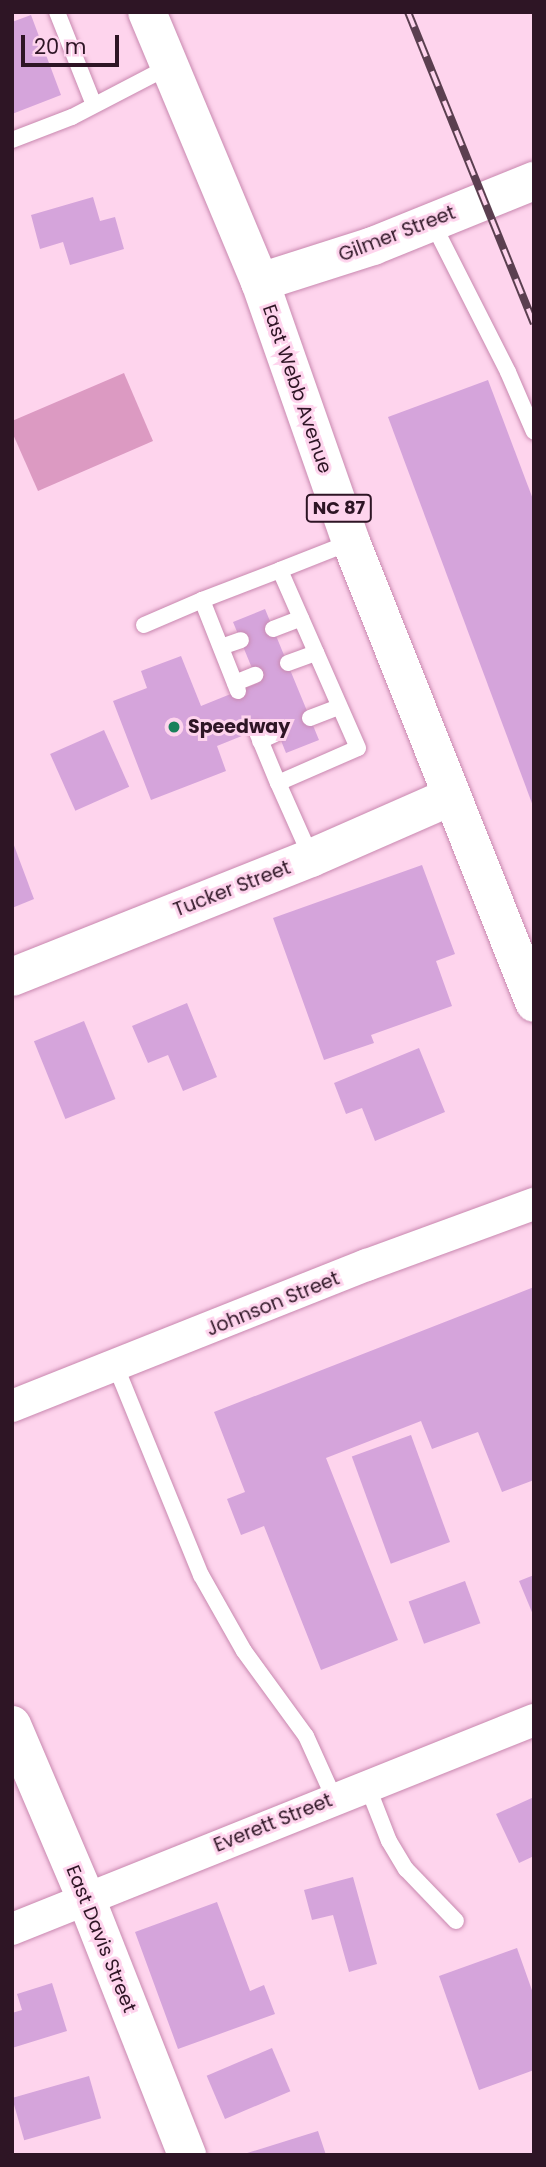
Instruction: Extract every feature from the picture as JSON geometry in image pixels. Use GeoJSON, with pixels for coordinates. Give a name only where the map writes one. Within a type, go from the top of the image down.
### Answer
{"type":"FeatureCollection","features":[{"type":"Feature","properties":{"kind":"main road","name":"East Webb Avenue"},"geometry":{"type":"LineString","coordinates":[[147,12],[260,282],[351,542],[534,1003]]}},
{"type":"Feature","properties":{"kind":"main road","name":"Gilmer Street"},"geometry":{"type":"LineString","coordinates":[[260,282],[373,246],[534,181]]}},
{"type":"Feature","properties":{"kind":"main road","name":"Tucker Street"},"geometry":{"type":"LineString","coordinates":[[12,977],[311,858],[450,797]]}},
{"type":"Feature","properties":{"kind":"main road","name":"East Davis Street"},"geometry":{"type":"LineString","coordinates":[[12,1726],[87,1901],[187,2155]]}},
{"type":"Feature","properties":{"kind":"street","name":"Johnson Street"},"geometry":{"type":"LineString","coordinates":[[12,1406],[368,1265],[534,1204]]}},
{"type":"Feature","properties":{"kind":"street","name":"Everett Street"},"geometry":{"type":"LineString","coordinates":[[12,1929],[534,1720]]}},
{"type":"Feature","properties":{"kind":"lane"},"geometry":{"type":"LineString","coordinates":[[57,12],[94,105]]}},
{"type":"Feature","properties":{"kind":"lane"},"geometry":{"type":"LineString","coordinates":[[12,140],[94,105],[168,67]]}},
{"type":"Feature","properties":{"kind":"lane"},"geometry":{"type":"LineString","coordinates":[[432,222],[508,372],[534,432]]}},
{"type":"Feature","properties":{"kind":"lane"},"geometry":{"type":"LineString","coordinates":[[144,625],[351,542]]}},
{"type":"Feature","properties":{"kind":"lane"},"geometry":{"type":"LineString","coordinates":[[278,783],[358,748],[280,570]]}},
{"type":"Feature","properties":{"kind":"lane"},"geometry":{"type":"LineString","coordinates":[[202,600],[237,687],[255,675]]}},
{"type":"Feature","properties":{"kind":"lane"},"geometry":{"type":"LineString","coordinates":[[274,629],[301,618]]}},
{"type":"Feature","properties":{"kind":"lane"},"geometry":{"type":"LineString","coordinates":[[221,647],[241,640]]}},
{"type":"Feature","properties":{"kind":"lane"},"geometry":{"type":"LineString","coordinates":[[288,663],[316,653]]}},
{"type":"Feature","properties":{"kind":"lane"},"geometry":{"type":"LineString","coordinates":[[310,718],[339,707]]}},
{"type":"Feature","properties":{"kind":"lane"},"geometry":{"type":"LineString","coordinates":[[277,733],[258,736],[311,858]]}},
{"type":"Feature","properties":{"kind":"lane"},"geometry":{"type":"LineString","coordinates":[[116,1367],[201,1575],[244,1651],[306,1736],[334,1798]]}},
{"type":"Feature","properties":{"kind":"lane"},"geometry":{"type":"LineString","coordinates":[[367,1785],[389,1842],[406,1869],[456,1921]]}},
{"type":"Feature","properties":{"kind":"shaded area"},"geometry":{"type":"Polygon","coordinates":[[[124,373],[153,441],[38,491],[12,432],[12,421],[124,373]]]}},
{"type":"Feature","properties":{"kind":"building"},"geometry":{"type":"Polygon","coordinates":[[[31,15],[61,95],[12,114],[12,22],[31,15]]]}},
{"type":"Feature","properties":{"kind":"building"},"geometry":{"type":"Polygon","coordinates":[[[93,197],[100,221],[115,217],[124,249],[70,265],[63,242],[40,249],[31,215],[93,197]]]}},
{"type":"Feature","properties":{"kind":"building"},"geometry":{"type":"Polygon","coordinates":[[[488,380],[534,502],[533,806],[388,417],[488,380]]]}},
{"type":"Feature","properties":{"kind":"building"},"geometry":{"type":"Polygon","coordinates":[[[265,609],[319,740],[286,753],[274,723],[217,746],[226,771],[151,800],[113,701],[147,688],[141,671],[181,656],[201,706],[258,683],[233,622],[265,609]]]}},
{"type":"Feature","properties":{"kind":"building"},"geometry":{"type":"Polygon","coordinates":[[[104,730],[129,787],[75,811],[50,754],[104,730]]]}},
{"type":"Feature","properties":{"kind":"building"},"geometry":{"type":"Polygon","coordinates":[[[12,840],[34,899],[12,908],[12,840]]]}},
{"type":"Feature","properties":{"kind":"building"},"geometry":{"type":"Polygon","coordinates":[[[422,865],[455,954],[436,961],[452,1006],[371,1035],[374,1043],[324,1060],[273,918],[422,865]]]}},
{"type":"Feature","properties":{"kind":"building"},"geometry":{"type":"Polygon","coordinates":[[[187,1003],[217,1077],[183,1091],[168,1055],[148,1063],[132,1026],[187,1003]]]}},
{"type":"Feature","properties":{"kind":"building"},"geometry":{"type":"Polygon","coordinates":[[[84,1021],[115,1099],[65,1119],[34,1041],[84,1021]]]}},
{"type":"Feature","properties":{"kind":"building"},"geometry":{"type":"Polygon","coordinates":[[[419,1048],[445,1112],[375,1141],[362,1108],[346,1114],[334,1083],[419,1048]]]}},
{"type":"Feature","properties":{"kind":"building"},"geometry":{"type":"Polygon","coordinates":[[[534,1287],[534,1480],[502,1492],[478,1432],[432,1449],[421,1421],[326,1458],[398,1640],[321,1670],[264,1526],[241,1535],[227,1499],[245,1492],[214,1412],[534,1287]]]}},
{"type":"Feature","properties":{"kind":"building"},"geometry":{"type":"Polygon","coordinates":[[[411,1435],[450,1542],[391,1564],[352,1457],[411,1435]]]}},
{"type":"Feature","properties":{"kind":"building"},"geometry":{"type":"Polygon","coordinates":[[[534,1575],[534,1617],[519,1581],[534,1575]]]}},
{"type":"Feature","properties":{"kind":"building"},"geometry":{"type":"Polygon","coordinates":[[[465,1581],[480,1623],[424,1644],[409,1602],[465,1581]]]}},
{"type":"Feature","properties":{"kind":"building"},"geometry":{"type":"Polygon","coordinates":[[[534,1797],[534,1856],[519,1863],[496,1814],[534,1797]]]}},
{"type":"Feature","properties":{"kind":"building"},"geometry":{"type":"Polygon","coordinates":[[[353,1877],[377,1964],[349,1972],[333,1915],[312,1920],[304,1890],[353,1877]]]}},
{"type":"Feature","properties":{"kind":"building"},"geometry":{"type":"Polygon","coordinates":[[[217,1902],[250,1991],[264,1985],[275,2014],[178,2049],[135,1932],[217,1902]]]}},
{"type":"Feature","properties":{"kind":"building"},"geometry":{"type":"Polygon","coordinates":[[[517,1948],[534,1996],[534,2070],[479,2090],[439,1976],[517,1948]]]}},
{"type":"Feature","properties":{"kind":"building"},"geometry":{"type":"Polygon","coordinates":[[[52,1983],[67,2031],[12,2048],[12,2013],[22,2010],[17,1994],[52,1983]]]}},
{"type":"Feature","properties":{"kind":"building"},"geometry":{"type":"Polygon","coordinates":[[[272,2048],[290,2091],[225,2119],[207,2076],[272,2048]]]}},
{"type":"Feature","properties":{"kind":"building"},"geometry":{"type":"Polygon","coordinates":[[[89,2076],[101,2118],[24,2140],[12,2098],[89,2076]]]}},
{"type":"Feature","properties":{"kind":"building"},"geometry":{"type":"Polygon","coordinates":[[[318,2131],[326,2155],[244,2155],[244,2154],[318,2131]]]}},
{"type":"Feature","properties":{"kind":"railway"},"geometry":{"type":"LineString","coordinates":[[408,12],[534,324]]}},
{"type":"Feature","properties":{"kind":"place","name":"Speedway"},"geometry":{"type":"Point","coordinates":[174,727]}}]}
